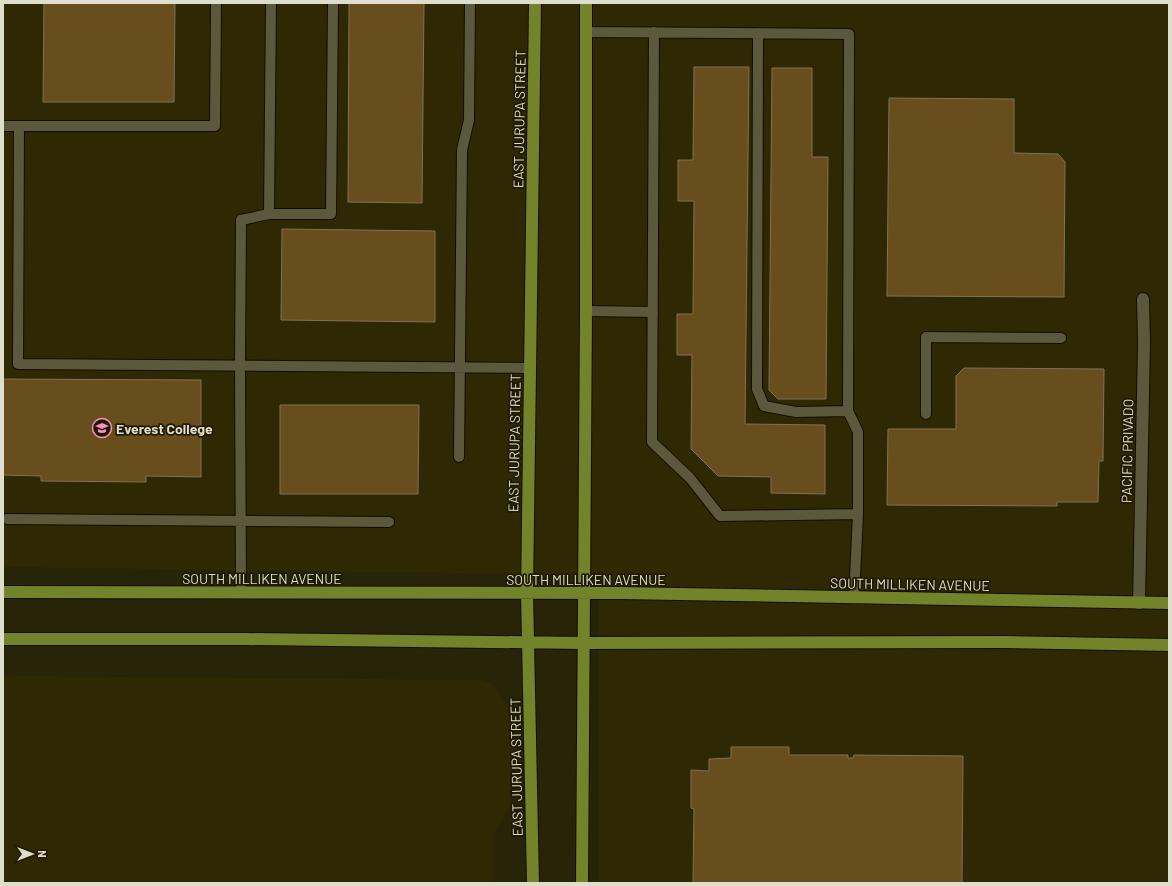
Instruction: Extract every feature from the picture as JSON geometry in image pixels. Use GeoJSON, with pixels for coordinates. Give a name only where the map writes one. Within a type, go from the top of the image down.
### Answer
{"type":"FeatureCollection","features":[{"type":"Feature","properties":{"kind":"main road","name":"EAST JURUPA STREET"},"geometry":{"type":"LineString","coordinates":[[533,883],[527,594],[535,3]]}},
{"type":"Feature","properties":{"kind":"main road"},"geometry":{"type":"LineString","coordinates":[[582,883],[586,311],[586,3]]}},
{"type":"Feature","properties":{"kind":"main road","name":"SOUTH MILLIKEN AVENUE"},"geometry":{"type":"LineString","coordinates":[[3,592],[584,594],[1169,603]]}},
{"type":"Feature","properties":{"kind":"main road"},"geometry":{"type":"LineString","coordinates":[[3,639],[245,639],[529,643],[1003,642],[1169,645]]}},
{"type":"Feature","properties":{"kind":"street","name":"PACIFIC PRIVADO"},"geometry":{"type":"LineString","coordinates":[[1139,603],[1144,342],[1143,299]]}},
{"type":"Feature","properties":{"kind":"lane"},"geometry":{"type":"LineString","coordinates":[[3,126],[215,126],[216,3]]}},
{"type":"Feature","properties":{"kind":"lane"},"geometry":{"type":"LineString","coordinates":[[269,214],[270,3]]}},
{"type":"Feature","properties":{"kind":"lane"},"geometry":{"type":"LineString","coordinates":[[241,593],[241,220],[269,214],[331,214],[333,3]]}},
{"type":"Feature","properties":{"kind":"lane"},"geometry":{"type":"LineString","coordinates":[[458,457],[462,150],[469,120],[470,3]]}},
{"type":"Feature","properties":{"kind":"lane"},"geometry":{"type":"LineString","coordinates":[[586,32],[849,34],[848,411],[858,432],[858,514],[854,598]]}},
{"type":"Feature","properties":{"kind":"lane"},"geometry":{"type":"LineString","coordinates":[[654,32],[652,442],[690,478],[720,516],[858,514]]}},
{"type":"Feature","properties":{"kind":"lane"},"geometry":{"type":"LineString","coordinates":[[758,33],[756,389],[764,406],[796,412],[848,411]]}},
{"type":"Feature","properties":{"kind":"lane"},"geometry":{"type":"LineString","coordinates":[[20,126],[18,364],[459,366],[530,368]]}},
{"type":"Feature","properties":{"kind":"lane"},"geometry":{"type":"LineString","coordinates":[[586,311],[653,312]]}},
{"type":"Feature","properties":{"kind":"lane"},"geometry":{"type":"LineString","coordinates":[[926,414],[926,336],[1061,338]]}},
{"type":"Feature","properties":{"kind":"lane"},"geometry":{"type":"LineString","coordinates":[[7,519],[389,522]]}},
{"type":"Feature","properties":{"kind":"shaded area"},"geometry":{"type":"Polygon","coordinates":[[[3,3],[1169,3],[1169,883],[599,883],[599,575],[3,567],[3,3]]]}},
{"type":"Feature","properties":{"kind":"shaded area"},"geometry":{"type":"Polygon","coordinates":[[[3,676],[481,680],[489,682],[496,688],[507,704],[512,720],[510,806],[494,833],[494,883],[3,883],[3,676]]]}},
{"type":"Feature","properties":{"kind":"building"},"geometry":{"type":"Polygon","coordinates":[[[44,3],[175,3],[174,102],[43,102],[44,3]]]}},
{"type":"Feature","properties":{"kind":"building"},"geometry":{"type":"Polygon","coordinates":[[[349,3],[424,3],[422,203],[348,202],[349,3]]]}},
{"type":"Feature","properties":{"kind":"building"},"geometry":{"type":"Polygon","coordinates":[[[694,67],[749,67],[745,424],[825,425],[825,494],[771,493],[771,477],[718,476],[691,449],[692,355],[677,355],[677,314],[693,314],[694,201],[678,201],[678,160],[693,160],[694,67]]]}},
{"type":"Feature","properties":{"kind":"building"},"geometry":{"type":"Polygon","coordinates":[[[772,68],[812,68],[812,157],[828,157],[826,399],[778,399],[769,390],[772,68]]]}},
{"type":"Feature","properties":{"kind":"building"},"geometry":{"type":"Polygon","coordinates":[[[889,98],[1014,99],[1014,153],[1058,154],[1065,162],[1064,297],[887,296],[889,98]]]}},
{"type":"Feature","properties":{"kind":"building"},"geometry":{"type":"Polygon","coordinates":[[[282,229],[435,231],[435,322],[281,320],[282,229]]]}},
{"type":"Feature","properties":{"kind":"building"},"geometry":{"type":"Polygon","coordinates":[[[964,368],[1104,369],[1103,461],[1099,461],[1098,502],[1057,502],[1057,506],[887,505],[888,429],[956,429],[956,376],[964,368]]]}},
{"type":"Feature","properties":{"kind":"building","name":"Everest College"},"geometry":{"type":"Polygon","coordinates":[[[3,379],[201,380],[201,477],[146,476],[146,482],[41,481],[41,476],[3,475],[3,379]]]}},
{"type":"Feature","properties":{"kind":"building"},"geometry":{"type":"Polygon","coordinates":[[[280,405],[419,405],[418,494],[280,494],[280,405]]]}},
{"type":"Feature","properties":{"kind":"building"},"geometry":{"type":"Polygon","coordinates":[[[731,747],[789,747],[789,755],[848,755],[848,758],[853,758],[854,755],[963,756],[962,883],[693,883],[694,809],[691,808],[691,770],[709,771],[709,759],[731,758],[731,747]]]}},
{"type":"Feature","properties":{"kind":"place","name":"Everest College"},"geometry":{"type":"Point","coordinates":[102,428]}}]}
